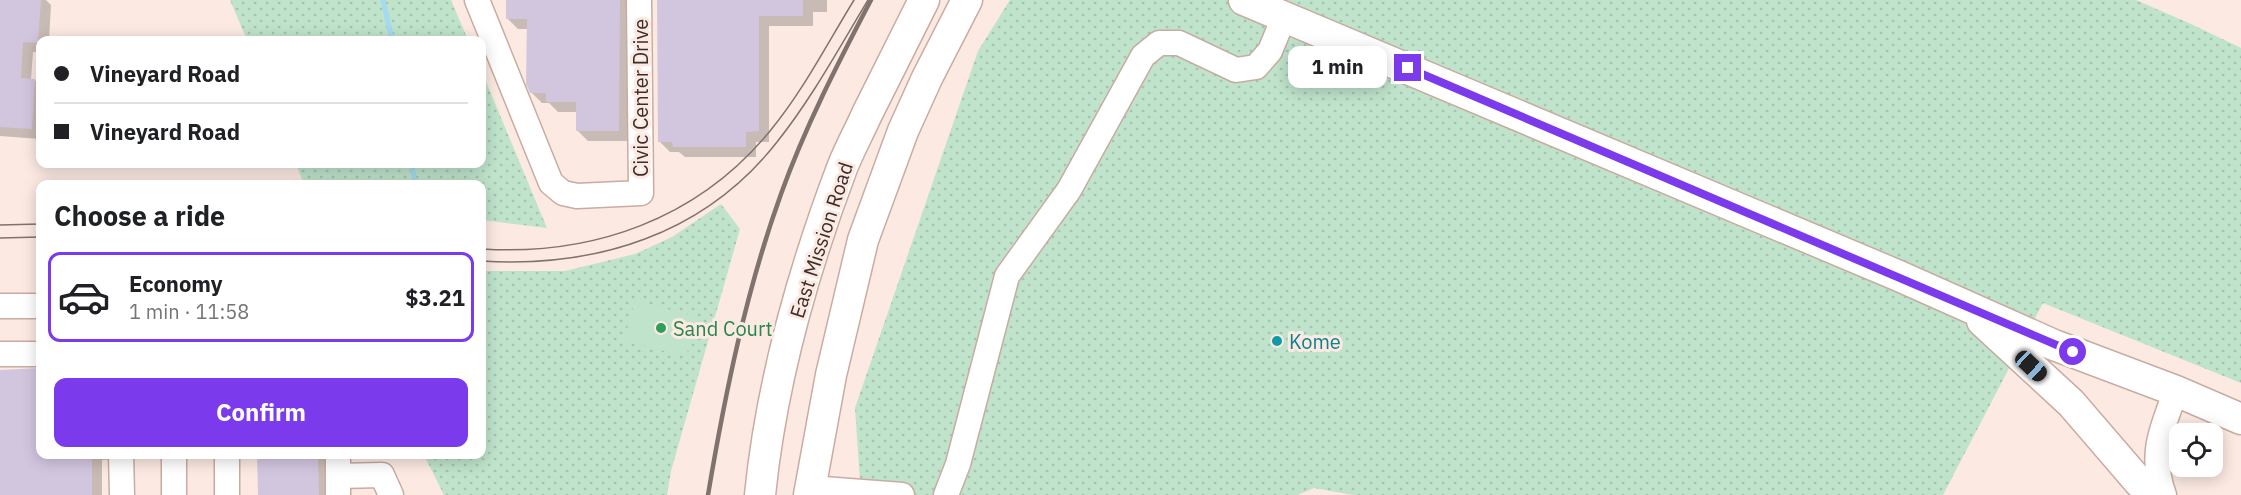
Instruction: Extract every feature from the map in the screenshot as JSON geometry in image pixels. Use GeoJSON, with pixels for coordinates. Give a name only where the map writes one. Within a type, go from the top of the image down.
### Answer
{"type":"FeatureCollection","features":[{"type":"Feature","properties":{"kind":"main road"},"geometry":{"type":"LineString","coordinates":[[843,166],[883,48],[907,0]]}},
{"type":"Feature","properties":{"kind":"main road","name":"East Mission Road"},"geometry":{"type":"LineString","coordinates":[[760,495],[775,402],[795,317],[816,243],[843,166],[924,0]]}},
{"type":"Feature","properties":{"kind":"main road","name":"East Mission Road"},"geometry":{"type":"LineString","coordinates":[[809,492],[831,375],[863,240],[903,131],[967,0]]}},
{"type":"Feature","properties":{"kind":"main road"},"geometry":{"type":"LineString","coordinates":[[1244,0],[2054,345],[2176,391],[2241,419]]}},
{"type":"Feature","properties":{"kind":"main road"},"geometry":{"type":"LineString","coordinates":[[1964,305],[2071,403],[2139,482],[2154,495]]}},
{"type":"Feature","properties":{"kind":"street","name":"Civic Center Drive"},"geometry":{"type":"LineString","coordinates":[[477,0],[552,183],[563,193],[588,197],[640,193],[639,0]]}},
{"type":"Feature","properties":{"kind":"street"},"geometry":{"type":"LineString","coordinates":[[946,495],[958,464],[1007,276],[1069,190],[1143,56],[1159,43],[1179,43],[1236,70],[1256,67],[1270,51],[1284,17]]}},
{"type":"Feature","properties":{"kind":"street"},"geometry":{"type":"LineString","coordinates":[[0,306],[36,306]]}},
{"type":"Feature","properties":{"kind":"street"},"geometry":{"type":"LineString","coordinates":[[0,354],[36,354]]}},
{"type":"Feature","properties":{"kind":"street"},"geometry":{"type":"LineString","coordinates":[[2164,495],[2159,482],[2157,447],[2176,391]]}},
{"type":"Feature","properties":{"kind":"street"},"geometry":{"type":"LineString","coordinates":[[121,459],[122,495]]}},
{"type":"Feature","properties":{"kind":"street"},"geometry":{"type":"LineString","coordinates":[[174,459],[174,495]]}},
{"type":"Feature","properties":{"kind":"street"},"geometry":{"type":"LineString","coordinates":[[227,459],[227,495]]}},
{"type":"Feature","properties":{"kind":"street"},"geometry":{"type":"LineString","coordinates":[[338,475],[382,475],[391,495]]}},
{"type":"Feature","properties":{"kind":"street"},"geometry":{"type":"LineString","coordinates":[[809,492],[902,495]]}},
{"type":"Feature","properties":{"kind":"green space"},"geometry":{"type":"Polygon","coordinates":[[[230,0],[451,0],[466,36],[245,36],[230,0]]]}},
{"type":"Feature","properties":{"kind":"green space"},"geometry":{"type":"Polygon","coordinates":[[[1010,0],[2136,0],[2241,48],[2241,383],[2043,303],[1943,495],[1353,495],[1314,488],[1297,495],[861,495],[855,408],[978,51],[1010,0]]]}},
{"type":"Feature","properties":{"kind":"green space"},"geometry":{"type":"Polygon","coordinates":[[[486,82],[547,228],[486,220],[486,180],[302,180],[298,168],[486,168],[486,82]]]}},
{"type":"Feature","properties":{"kind":"green space"},"geometry":{"type":"Polygon","coordinates":[[[721,204],[740,229],[671,471],[667,495],[444,495],[426,459],[486,459],[486,271],[565,271],[635,254],[672,237],[721,204]]]}},
{"type":"Feature","properties":{"kind":"green space","name":"Sand Court"},"geometry":{"type":"Polygon","coordinates":[[[635,300],[697,317],[686,357],[624,340],[635,300]]]}},
{"type":"Feature","properties":{"kind":"building"},"geometry":{"type":"Polygon","coordinates":[[[0,0],[41,0],[36,43],[23,42],[21,78],[35,79],[32,129],[0,127],[0,0]]]}},
{"type":"Feature","properties":{"kind":"building"},"geometry":{"type":"Polygon","coordinates":[[[506,0],[620,0],[619,131],[576,131],[576,102],[546,102],[546,93],[530,93],[526,84],[527,19],[506,19],[506,0]]]}},
{"type":"Feature","properties":{"kind":"building"},"geometry":{"type":"Polygon","coordinates":[[[657,0],[803,0],[803,16],[759,16],[759,131],[746,132],[746,147],[673,147],[672,142],[658,142],[657,0]]]}},
{"type":"Feature","properties":{"kind":"building"},"geometry":{"type":"Polygon","coordinates":[[[36,368],[36,459],[92,459],[92,495],[0,495],[0,370],[36,368]]]}},
{"type":"Feature","properties":{"kind":"building"},"geometry":{"type":"Polygon","coordinates":[[[257,459],[318,459],[319,495],[258,495],[257,459]]]}},
{"type":"Feature","properties":{"kind":"waterway"},"geometry":{"type":"LineString","coordinates":[[383,0],[391,36]]}},
{"type":"Feature","properties":{"kind":"waterway"},"geometry":{"type":"LineString","coordinates":[[413,168],[414,180]]}},
{"type":"Feature","properties":{"kind":"tram line"},"geometry":{"type":"LineString","coordinates":[[486,249],[523,250],[564,246],[603,238],[641,226],[677,209],[710,188],[742,162],[782,116],[804,84],[854,0]]}},
{"type":"Feature","properties":{"kind":"tram line"},"geometry":{"type":"LineString","coordinates":[[486,261],[524,262],[606,251],[645,239],[682,222],[716,201],[748,174],[790,125],[868,0]]}},
{"type":"Feature","properties":{"kind":"tram line"},"geometry":{"type":"LineString","coordinates":[[0,225],[36,224]]}},
{"type":"Feature","properties":{"kind":"tram line"},"geometry":{"type":"LineString","coordinates":[[0,238],[36,237]]}},
{"type":"Feature","properties":{"kind":"railway"},"geometry":{"type":"LineString","coordinates":[[708,495],[747,305],[781,194],[811,120],[871,0]]}},
{"type":"Feature","properties":{"kind":"place","name":"Sand Court"},"geometry":{"type":"Point","coordinates":[661,328]}},
{"type":"Feature","properties":{"kind":"place","name":"Kome"},"geometry":{"type":"Point","coordinates":[1277,341]}},
{"type":"Feature","properties":{"kind":"route"},"geometry":{"type":"LineString","coordinates":[[1408,68],[2073,352]]}}]}
